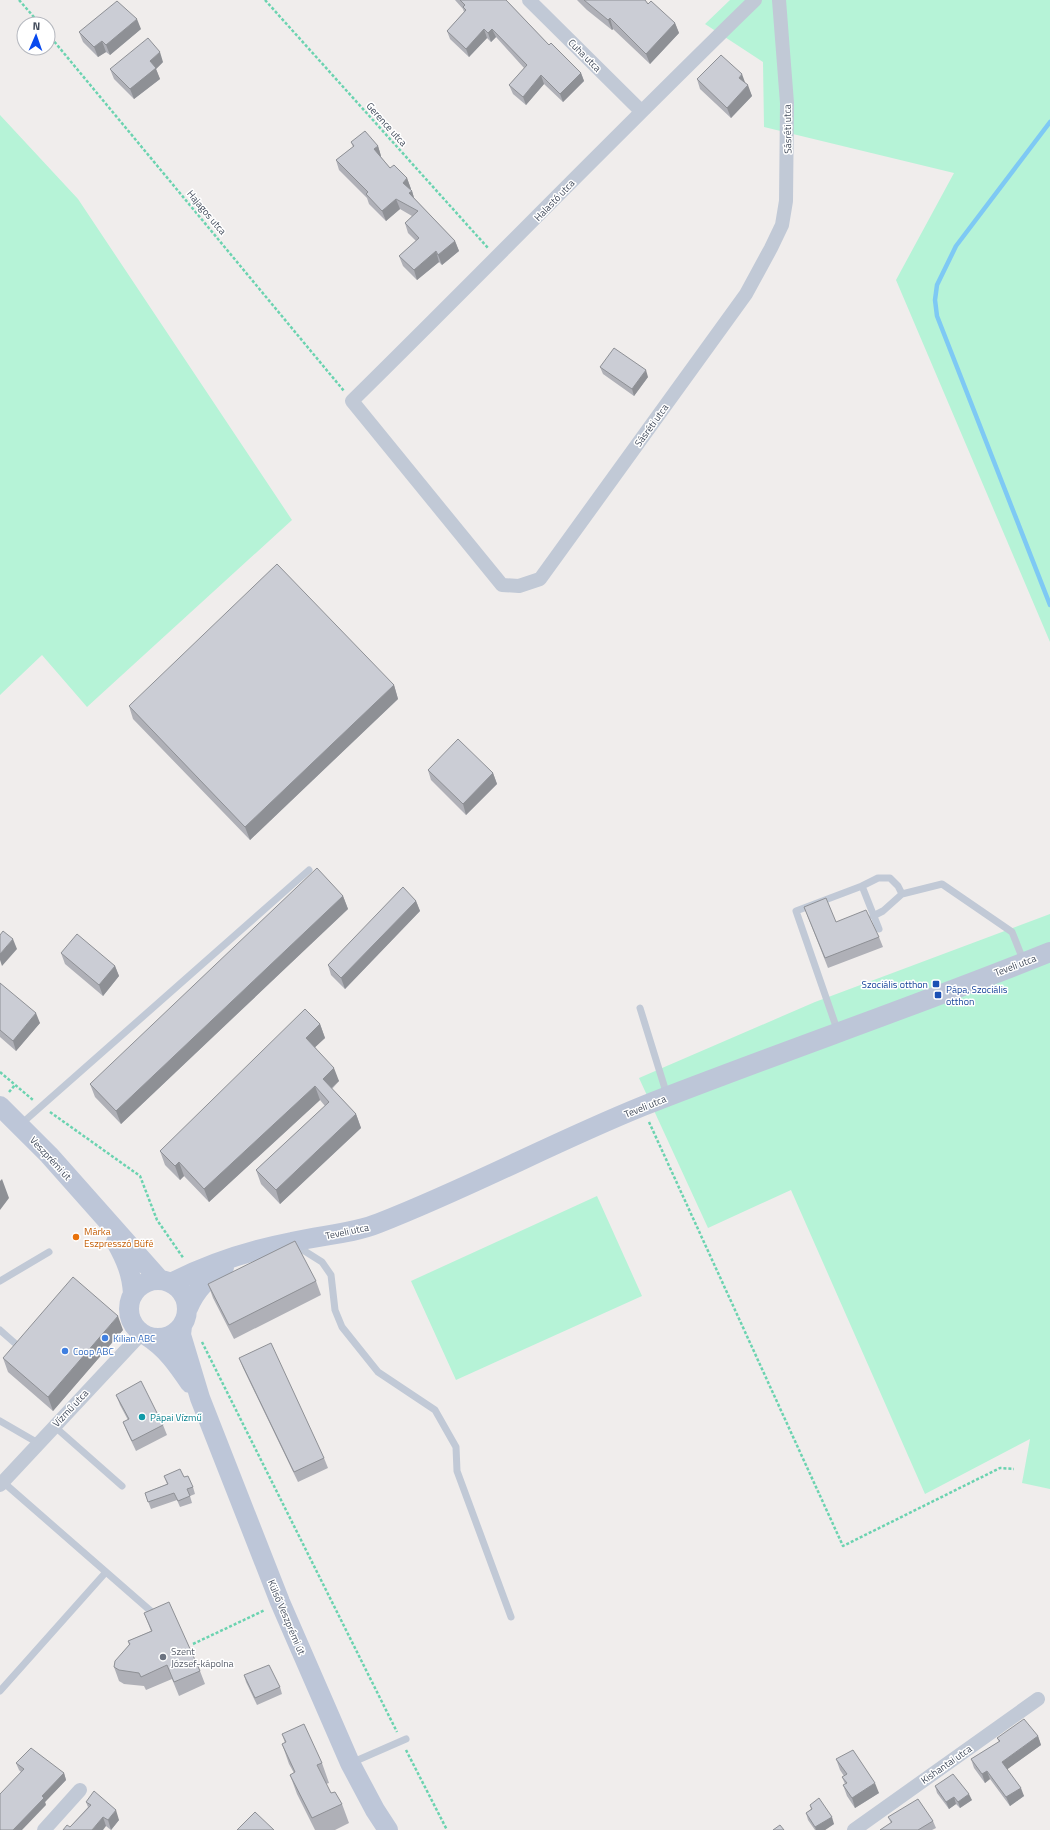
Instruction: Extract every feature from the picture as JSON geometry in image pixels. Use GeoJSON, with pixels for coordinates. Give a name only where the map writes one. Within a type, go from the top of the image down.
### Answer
{"type":"FeatureCollection","features":[{"type":"Feature","properties":{"kind":"main road","name":"Teveli utca"},"geometry":{"type":"LineString","coordinates":[[165,1281],[240,1256],[290,1242],[368,1227],[419,1207],[642,1107],[1050,952]]}},
{"type":"Feature","properties":{"kind":"main road","name":"Veszprémi út"},"geometry":{"type":"LineString","coordinates":[[0,1106],[20,1125],[165,1281]]}},
{"type":"Feature","properties":{"kind":"main road","name":"Veszprémi út"},"geometry":{"type":"LineString","coordinates":[[100,1212],[128,1263],[132,1278],[133,1294]]}},
{"type":"Feature","properties":{"kind":"main road","name":"Teveli utca"},"geometry":{"type":"LineString","coordinates":[[185,1317],[194,1294],[208,1278],[240,1256]]}},
{"type":"Feature","properties":{"kind":"main road"},"geometry":{"type":"LineString","coordinates":[[165,1281],[184,1296],[185,1317],[172,1335],[159,1338],[144,1335],[133,1324],[130,1318],[129,1306],[133,1294],[145,1283],[165,1281]]}},
{"type":"Feature","properties":{"kind":"main road","name":"Külső Veszprémi út"},"geometry":{"type":"LineString","coordinates":[[185,1317],[181,1335],[200,1398],[280,1602],[350,1763],[388,1830]]}},
{"type":"Feature","properties":{"kind":"main road","name":"Külső Veszprémi út"},"geometry":{"type":"LineString","coordinates":[[144,1335],[158,1343],[173,1358],[200,1398]]}},
{"type":"Feature","properties":{"kind":"street","name":"Cuha utca"},"geometry":{"type":"LineString","coordinates":[[529,0],[640,111]]}},
{"type":"Feature","properties":{"kind":"street","name":"Halastó utca"},"geometry":{"type":"LineString","coordinates":[[352,401],[497,258],[640,111],[755,0]]}},
{"type":"Feature","properties":{"kind":"street","name":"Sásréti utca"},"geometry":{"type":"LineString","coordinates":[[352,401],[502,585],[519,586],[540,579],[746,294],[782,225],[788,179],[787,103],[780,0]]}},
{"type":"Feature","properties":{"kind":"street","name":"Vízmű utca"},"geometry":{"type":"LineString","coordinates":[[2,1484],[54,1426],[144,1335]]}},
{"type":"Feature","properties":{"kind":"street","name":"Kishantai utca"},"geometry":{"type":"LineString","coordinates":[[854,1830],[1038,1699]]}},
{"type":"Feature","properties":{"kind":"street"},"geometry":{"type":"LineString","coordinates":[[44,1830],[80,1790]]}},
{"type":"Feature","properties":{"kind":"lane"},"geometry":{"type":"LineString","coordinates":[[20,1125],[309,870]]}},
{"type":"Feature","properties":{"kind":"lane"},"geometry":{"type":"LineString","coordinates":[[838,1032],[796,912],[862,886],[878,878],[890,878],[898,886],[902,894]]}},
{"type":"Feature","properties":{"kind":"lane"},"geometry":{"type":"LineString","coordinates":[[873,916],[883,911],[902,894],[942,884],[1012,932],[1024,962]]}},
{"type":"Feature","properties":{"kind":"lane"},"geometry":{"type":"LineString","coordinates":[[862,886],[879,929]]}},
{"type":"Feature","properties":{"kind":"lane"},"geometry":{"type":"LineString","coordinates":[[640,1008],[668,1097]]}},
{"type":"Feature","properties":{"kind":"lane"},"geometry":{"type":"LineString","coordinates":[[290,1242],[322,1262],[331,1275],[335,1310],[342,1327],[378,1372],[436,1410],[456,1447],[457,1471],[511,1617]]}},
{"type":"Feature","properties":{"kind":"lane"},"geometry":{"type":"LineString","coordinates":[[0,1281],[49,1252]]}},
{"type":"Feature","properties":{"kind":"lane"},"geometry":{"type":"LineString","coordinates":[[0,1330],[17,1345]]}},
{"type":"Feature","properties":{"kind":"lane"},"geometry":{"type":"LineString","coordinates":[[0,1422],[38,1443]]}},
{"type":"Feature","properties":{"kind":"lane"},"geometry":{"type":"LineString","coordinates":[[54,1426],[122,1486]]}},
{"type":"Feature","properties":{"kind":"lane"},"geometry":{"type":"LineString","coordinates":[[2,1484],[153,1613]]}},
{"type":"Feature","properties":{"kind":"lane"},"geometry":{"type":"LineString","coordinates":[[0,1691],[106,1572]]}},
{"type":"Feature","properties":{"kind":"lane"},"geometry":{"type":"LineString","coordinates":[[350,1763],[404,1740]]}},
{"type":"Feature","properties":{"kind":"path"},"geometry":{"type":"LineString","coordinates":[[19,0],[33,16]]}},
{"type":"Feature","properties":{"kind":"path","name":"Gerence utca"},"geometry":{"type":"LineString","coordinates":[[265,0],[497,258]]}},
{"type":"Feature","properties":{"kind":"path","name":"Hajagos utca"},"geometry":{"type":"LineString","coordinates":[[56,44],[352,401]]}},
{"type":"Feature","properties":{"kind":"path"},"geometry":{"type":"LineString","coordinates":[[0,1072],[42,1106],[140,1176],[157,1220],[192,1272]]}},
{"type":"Feature","properties":{"kind":"path"},"geometry":{"type":"LineString","coordinates":[[642,1107],[843,1546],[1000,1468],[1014,1468]]}},
{"type":"Feature","properties":{"kind":"path"},"geometry":{"type":"LineString","coordinates":[[200,1338],[404,1740],[447,1830]]}},
{"type":"Feature","properties":{"kind":"path"},"geometry":{"type":"LineString","coordinates":[[193,1644],[280,1602]]}},
{"type":"Feature","properties":{"kind":"green space"},"geometry":{"type":"Polygon","coordinates":[[[730,0],[1050,0],[1050,642],[896,280],[954,173],[764,127],[763,62],[705,24],[730,0]]]}},
{"type":"Feature","properties":{"kind":"green space"},"geometry":{"type":"Polygon","coordinates":[[[0,115],[78,199],[292,520],[87,707],[42,655],[0,695],[0,115]]]}},
{"type":"Feature","properties":{"kind":"green space"},"geometry":{"type":"Polygon","coordinates":[[[1050,914],[1050,1489],[1022,1483],[1030,1439],[925,1494],[791,1190],[708,1228],[639,1078],[815,1002],[1050,914]]]}},
{"type":"Feature","properties":{"kind":"green space"},"geometry":{"type":"Polygon","coordinates":[[[597,1196],[642,1296],[456,1380],[411,1281],[597,1196]]]}},
{"type":"Feature","properties":{"kind":"building"},"geometry":{"type":"Polygon","coordinates":[[[460,0],[506,0],[549,45],[551,43],[581,73],[560,94],[541,75],[523,97],[509,85],[527,65],[492,29],[488,33],[484,29],[466,49],[447,31],[466,10],[463,7],[465,5],[460,0]]]}},
{"type":"Feature","properties":{"kind":"building"},"geometry":{"type":"Polygon","coordinates":[[[584,0],[645,0],[648,4],[651,1],[675,23],[646,54],[610,18],[608,20],[584,0]]]}},
{"type":"Feature","properties":{"kind":"building"},"geometry":{"type":"Polygon","coordinates":[[[117,1],[137,19],[106,45],[102,41],[94,47],[79,32],[117,1]]]}},
{"type":"Feature","properties":{"kind":"building"},"geometry":{"type":"Polygon","coordinates":[[[148,38],[160,52],[150,61],[156,68],[130,89],[110,69],[148,38]]]}},
{"type":"Feature","properties":{"kind":"building"},"geometry":{"type":"Polygon","coordinates":[[[721,55],[742,74],[739,78],[748,85],[727,108],[697,79],[721,55]]]}},
{"type":"Feature","properties":{"kind":"building"},"geometry":{"type":"Polygon","coordinates":[[[365,131],[378,146],[374,149],[390,168],[394,165],[407,178],[403,183],[412,191],[409,193],[455,241],[438,255],[436,251],[414,270],[399,256],[419,238],[405,223],[418,211],[396,199],[382,211],[366,194],[368,192],[336,160],[354,146],[351,142],[365,131]]]}},
{"type":"Feature","properties":{"kind":"building"},"geometry":{"type":"Polygon","coordinates":[[[614,348],[646,370],[632,389],[600,367],[614,348]]]}},
{"type":"Feature","properties":{"kind":"building"},"geometry":{"type":"Polygon","coordinates":[[[277,564],[394,685],[245,827],[129,706],[277,564]]]}},
{"type":"Feature","properties":{"kind":"building"},"geometry":{"type":"Polygon","coordinates":[[[458,739],[493,773],[463,804],[428,770],[458,739]]]}},
{"type":"Feature","properties":{"kind":"building"},"geometry":{"type":"Polygon","coordinates":[[[317,868],[343,896],[116,1111],[90,1084],[317,868]]]}},
{"type":"Feature","properties":{"kind":"building"},"geometry":{"type":"Polygon","coordinates":[[[403,887],[416,901],[341,978],[328,965],[403,887]]]}},
{"type":"Feature","properties":{"kind":"building"},"geometry":{"type":"Polygon","coordinates":[[[826,898],[836,922],[866,910],[879,937],[825,958],[804,907],[826,898]]]}},
{"type":"Feature","properties":{"kind":"building"},"geometry":{"type":"Polygon","coordinates":[[[3,931],[13,939],[0,954],[0,935],[3,931]]]}},
{"type":"Feature","properties":{"kind":"building"},"geometry":{"type":"Polygon","coordinates":[[[77,934],[115,966],[99,985],[61,953],[77,934]]]}},
{"type":"Feature","properties":{"kind":"building"},"geometry":{"type":"Polygon","coordinates":[[[0,983],[36,1013],[13,1041],[0,1030],[0,983]]]}},
{"type":"Feature","properties":{"kind":"building"},"geometry":{"type":"Polygon","coordinates":[[[305,1009],[320,1024],[306,1038],[334,1068],[323,1079],[356,1114],[276,1190],[256,1170],[329,1102],[315,1086],[204,1189],[179,1162],[175,1166],[160,1151],[305,1009]]]}},
{"type":"Feature","properties":{"kind":"building"},"geometry":{"type":"Polygon","coordinates":[[[295,1241],[316,1281],[229,1325],[208,1284],[295,1241]]]}},
{"type":"Feature","properties":{"kind":"building","name":"Coop ABC"},"geometry":{"type":"Polygon","coordinates":[[[73,1277],[118,1316],[48,1397],[3,1358],[73,1277]]]}},
{"type":"Feature","properties":{"kind":"building"},"geometry":{"type":"Polygon","coordinates":[[[271,1343],[324,1458],[294,1472],[239,1358],[271,1343]]]}},
{"type":"Feature","properties":{"kind":"building","name":"Pápai Vízmű"},"geometry":{"type":"Polygon","coordinates":[[[141,1381],[163,1425],[132,1441],[123,1422],[129,1419],[116,1395],[141,1381]]]}},
{"type":"Feature","properties":{"kind":"building"},"geometry":{"type":"Polygon","coordinates":[[[180,1469],[184,1477],[188,1476],[193,1487],[187,1489],[190,1496],[178,1501],[174,1493],[148,1502],[145,1493],[168,1484],[164,1476],[180,1469]]]}},
{"type":"Feature","properties":{"kind":"building","name":"Szent József-kápolna"},"geometry":{"type":"Polygon","coordinates":[[[169,1602],[200,1671],[174,1682],[167,1665],[141,1677],[139,1673],[119,1670],[114,1667],[115,1661],[130,1644],[128,1641],[152,1631],[144,1613],[169,1602]]]}},
{"type":"Feature","properties":{"kind":"building"},"geometry":{"type":"Polygon","coordinates":[[[269,1665],[280,1687],[255,1698],[244,1675],[269,1665]]]}},
{"type":"Feature","properties":{"kind":"building"},"geometry":{"type":"Polygon","coordinates":[[[1024,1719],[1038,1736],[1002,1762],[1021,1788],[1006,1797],[987,1771],[982,1774],[971,1759],[1000,1741],[997,1738],[1024,1719]]]}},
{"type":"Feature","properties":{"kind":"building"},"geometry":{"type":"Polygon","coordinates":[[[304,1724],[322,1763],[317,1765],[331,1793],[335,1792],[342,1804],[312,1818],[290,1775],[295,1772],[282,1744],[286,1742],[282,1734],[304,1724]]]}},
{"type":"Feature","properties":{"kind":"building"},"geometry":{"type":"Polygon","coordinates":[[[31,1748],[64,1773],[42,1796],[44,1798],[13,1830],[0,1830],[0,1794],[24,1769],[16,1763],[31,1748]]]}},
{"type":"Feature","properties":{"kind":"building"},"geometry":{"type":"Polygon","coordinates":[[[853,1750],[875,1783],[852,1798],[843,1785],[847,1783],[842,1777],[847,1774],[836,1759],[853,1750]]]}},
{"type":"Feature","properties":{"kind":"building"},"geometry":{"type":"Polygon","coordinates":[[[953,1774],[969,1794],[958,1802],[954,1797],[946,1802],[935,1786],[953,1774]]]}},
{"type":"Feature","properties":{"kind":"building"},"geometry":{"type":"Polygon","coordinates":[[[94,1791],[116,1810],[108,1820],[103,1817],[92,1830],[63,1830],[67,1825],[70,1827],[91,1805],[86,1802],[94,1791]]]}},
{"type":"Feature","properties":{"kind":"building"},"geometry":{"type":"Polygon","coordinates":[[[819,1798],[832,1817],[815,1827],[806,1813],[812,1809],[810,1805],[819,1798]]]}},
{"type":"Feature","properties":{"kind":"building"},"geometry":{"type":"Polygon","coordinates":[[[918,1799],[933,1821],[918,1830],[880,1830],[892,1822],[888,1817],[918,1799]]]}},
{"type":"Feature","properties":{"kind":"building"},"geometry":{"type":"Polygon","coordinates":[[[255,1812],[274,1830],[237,1830],[255,1812]]]}},
{"type":"Feature","properties":{"kind":"building"},"geometry":{"type":"Polygon","coordinates":[[[780,1825],[784,1830],[773,1830],[780,1825]]]}},
{"type":"Feature","properties":{"kind":"waterway"},"geometry":{"type":"LineString","coordinates":[[1050,122],[956,246],[937,285],[935,300],[937,316],[1050,605]]}},
{"type":"Feature","properties":{"kind":"place","name":"Szociális otthon"},"geometry":{"type":"Point","coordinates":[936,984]}},
{"type":"Feature","properties":{"kind":"place","name":"Pápa, Szociális otthon"},"geometry":{"type":"Point","coordinates":[938,995]}},
{"type":"Feature","properties":{"kind":"place","name":"Márka Eszpresszó Büfé"},"geometry":{"type":"Point","coordinates":[76,1237]}},
{"type":"Feature","properties":{"kind":"place","name":"Kilian ABC"},"geometry":{"type":"Point","coordinates":[105,1338]}},
{"type":"Feature","properties":{"kind":"place","name":"Coop ABC"},"geometry":{"type":"Point","coordinates":[65,1351]}},
{"type":"Feature","properties":{"kind":"place","name":"Pápai Vízmű"},"geometry":{"type":"Point","coordinates":[142,1417]}},
{"type":"Feature","properties":{"kind":"place","name":"Szent József-kápolna"},"geometry":{"type":"Point","coordinates":[163,1657]}}]}
